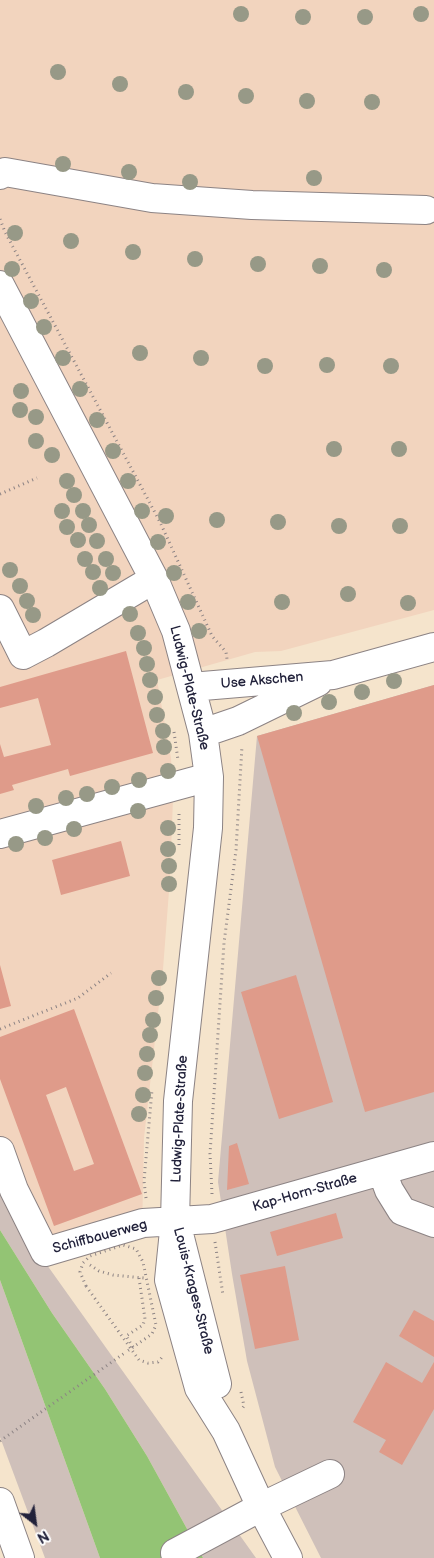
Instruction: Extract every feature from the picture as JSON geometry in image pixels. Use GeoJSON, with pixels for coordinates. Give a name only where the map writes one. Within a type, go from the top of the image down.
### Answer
{"type":"FeatureCollection","features":[{"type":"Feature","properties":{"kind":"street"},"geometry":{"type":"LineString","coordinates":[[0,174],[5,172],[152,198],[252,205],[431,207]]}},
{"type":"Feature","properties":{"kind":"street","name":"Ludwig-Plate-Straße"},"geometry":{"type":"LineString","coordinates":[[0,286],[154,579],[176,631],[203,733],[209,777],[208,828],[178,1101],[176,1221]]}},
{"type":"Feature","properties":{"kind":"street"},"geometry":{"type":"LineString","coordinates":[[0,609],[23,655],[46,644],[154,579]]}},
{"type":"Feature","properties":{"kind":"street","name":"Use Akschen"},"geometry":{"type":"LineString","coordinates":[[191,687],[333,675],[434,648]]}},
{"type":"Feature","properties":{"kind":"street","name":"Use Akschen"},"geometry":{"type":"LineString","coordinates":[[203,733],[238,721],[333,675]]}},
{"type":"Feature","properties":{"kind":"street"},"geometry":{"type":"LineString","coordinates":[[0,834],[209,777]]}},
{"type":"Feature","properties":{"kind":"street","name":"Schiffbauerweg"},"geometry":{"type":"LineString","coordinates":[[0,1151],[14,1190],[45,1252],[143,1223],[176,1221]]}},
{"type":"Feature","properties":{"kind":"street","name":"Kap-Horn-Straße"},"geometry":{"type":"LineString","coordinates":[[176,1221],[212,1219],[434,1156]]}},
{"type":"Feature","properties":{"kind":"street"},"geometry":{"type":"LineString","coordinates":[[382,1171],[389,1190],[402,1211],[434,1222]]}},
{"type":"Feature","properties":{"kind":"street","name":"Louis-Krages-Straße"},"geometry":{"type":"LineString","coordinates":[[176,1221],[169,1280],[199,1388],[226,1431],[261,1507],[288,1558]]}},
{"type":"Feature","properties":{"kind":"street"},"geometry":{"type":"LineString","coordinates":[[178,1558],[175,1553],[261,1507],[330,1474]]}},
{"type":"Feature","properties":{"kind":"street"},"geometry":{"type":"LineString","coordinates":[[0,1502],[20,1558]]}},
{"type":"Feature","properties":{"kind":"path"},"geometry":{"type":"LineString","coordinates":[[0,494],[37,478]]}},
{"type":"Feature","properties":{"kind":"path"},"geometry":{"type":"LineString","coordinates":[[0,1029],[78,998],[111,973]]}},
{"type":"Feature","properties":{"kind":"path"},"geometry":{"type":"LineString","coordinates":[[72,1244],[83,1261],[99,1271],[113,1276],[152,1278]]}},
{"type":"Feature","properties":{"kind":"path"},"geometry":{"type":"LineString","coordinates":[[0,1441],[133,1347],[152,1334],[156,1325],[143,1262],[136,1249],[123,1245],[90,1256],[83,1263],[80,1272],[86,1286],[139,1360],[148,1363],[158,1362],[164,1354]]}},
{"type":"Feature","properties":{"kind":"path"},"geometry":{"type":"LineString","coordinates":[[133,1347],[126,1336],[143,1325],[145,1319],[139,1278]]}},
{"type":"Feature","properties":{"kind":"shaded area"},"geometry":{"type":"Polygon","coordinates":[[[0,0],[434,0],[434,610],[281,651],[255,652],[157,680],[171,758],[173,799],[170,878],[163,969],[144,1138],[142,1233],[47,1265],[16,1215],[0,1182],[0,0]]]}},
{"type":"Feature","properties":{"kind":"shaded area"},"geometry":{"type":"Polygon","coordinates":[[[434,685],[434,1558],[321,1558],[275,1467],[247,1361],[218,1182],[257,736],[434,685]]]}},
{"type":"Feature","properties":{"kind":"shaded area"},"geometry":{"type":"Polygon","coordinates":[[[0,1182],[16,1215],[47,1265],[256,1558],[203,1558],[147,1456],[105,1389],[52,1313],[0,1230],[0,1182]]]}},
{"type":"Feature","properties":{"kind":"shaded area"},"geometry":{"type":"Polygon","coordinates":[[[0,1280],[100,1558],[45,1558],[0,1437],[0,1280]]]}},
{"type":"Feature","properties":{"kind":"green space"},"geometry":{"type":"Polygon","coordinates":[[[0,1230],[52,1313],[105,1389],[147,1456],[203,1558],[100,1558],[0,1280],[0,1230]]]}},
{"type":"Feature","properties":{"kind":"building"},"geometry":{"type":"Polygon","coordinates":[[[126,651],[153,753],[70,776],[68,769],[12,785],[14,790],[0,794],[0,744],[4,757],[51,745],[38,698],[0,708],[0,687],[126,651]]]}},
{"type":"Feature","properties":{"kind":"building"},"geometry":{"type":"Polygon","coordinates":[[[434,685],[434,1092],[365,1112],[257,736],[434,685]]]}},
{"type":"Feature","properties":{"kind":"building"},"geometry":{"type":"Polygon","coordinates":[[[121,841],[130,876],[61,895],[52,860],[121,841]]]}},
{"type":"Feature","properties":{"kind":"building"},"geometry":{"type":"Polygon","coordinates":[[[0,965],[11,1006],[0,1009],[0,965]]]}},
{"type":"Feature","properties":{"kind":"building"},"geometry":{"type":"Polygon","coordinates":[[[296,975],[333,1102],[279,1119],[241,992],[296,975]]]}},
{"type":"Feature","properties":{"kind":"building"},"geometry":{"type":"Polygon","coordinates":[[[74,1009],[142,1194],[54,1226],[0,1079],[0,1037],[74,1009]],[[66,1087],[46,1095],[74,1171],[94,1164],[66,1087]]]}},
{"type":"Feature","properties":{"kind":"building"},"geometry":{"type":"Polygon","coordinates":[[[237,1143],[249,1184],[227,1190],[229,1146],[237,1143]]]}},
{"type":"Feature","properties":{"kind":"building"},"geometry":{"type":"Polygon","coordinates":[[[336,1213],[343,1238],[277,1256],[270,1232],[336,1213]]]}},
{"type":"Feature","properties":{"kind":"building"},"geometry":{"type":"Polygon","coordinates":[[[285,1266],[299,1340],[255,1349],[240,1275],[285,1266]]]}},
{"type":"Feature","properties":{"kind":"building"},"geometry":{"type":"Polygon","coordinates":[[[414,1310],[434,1321],[434,1357],[399,1336],[414,1310]]]}},
{"type":"Feature","properties":{"kind":"building"},"geometry":{"type":"Polygon","coordinates":[[[386,1362],[422,1383],[434,1362],[434,1409],[402,1465],[379,1452],[386,1440],[353,1422],[386,1362]]]}}]}
